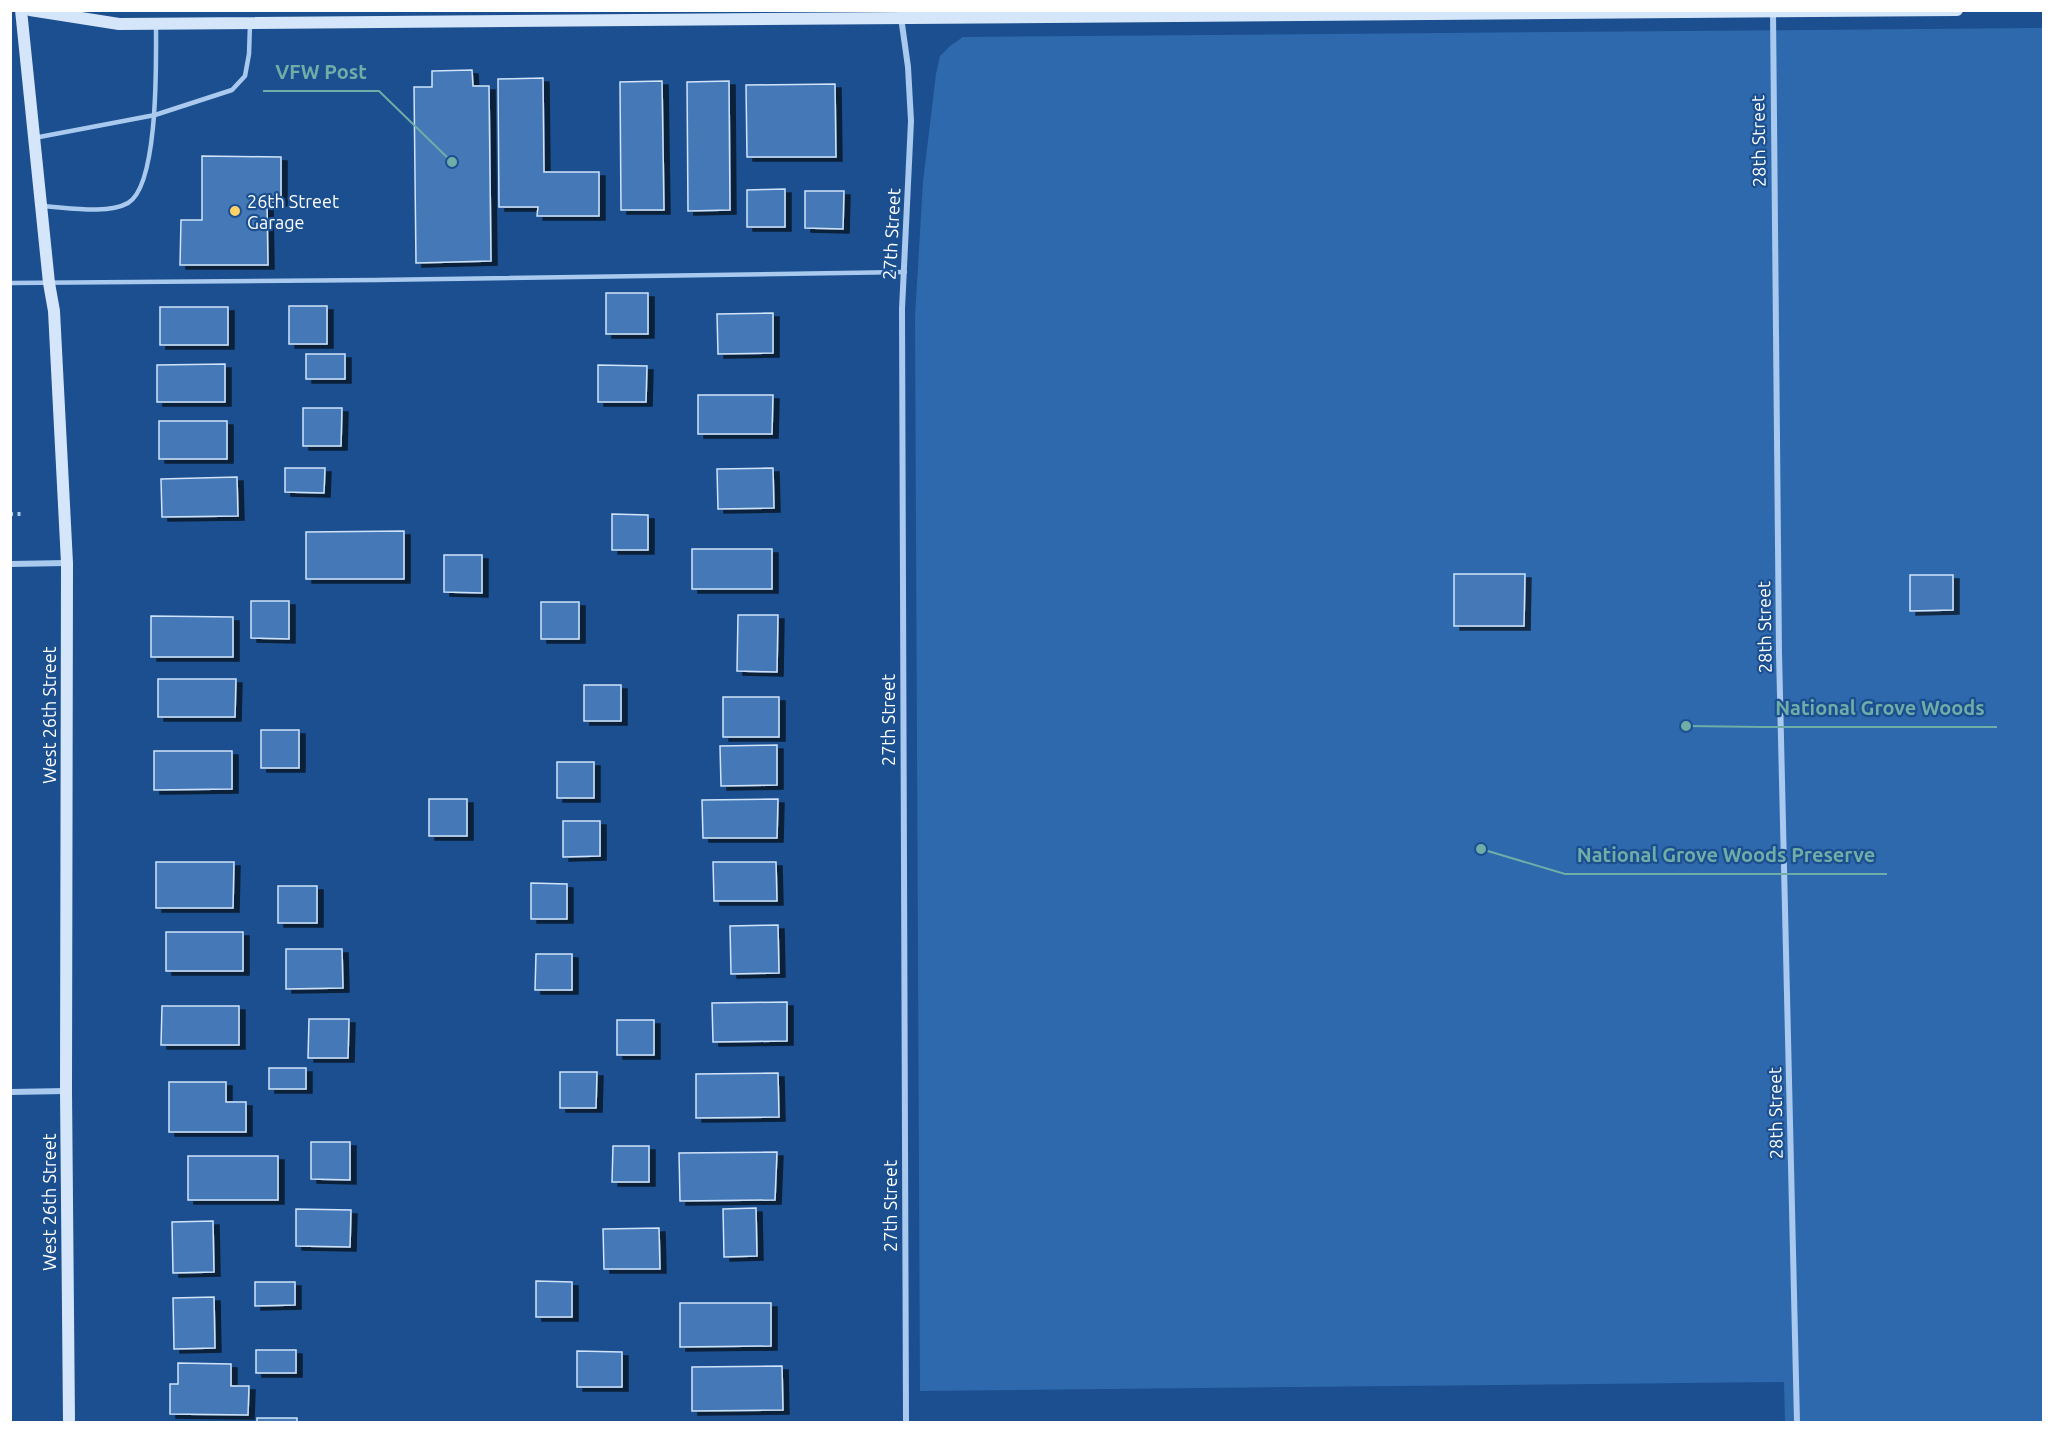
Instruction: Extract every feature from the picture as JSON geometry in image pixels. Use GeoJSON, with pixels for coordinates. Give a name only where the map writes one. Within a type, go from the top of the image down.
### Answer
{"type":"FeatureCollection","features":[{"type":"Feature","properties":{"kind":"street","name":"West 26th Street"},"geometry":{"type":"LineString","coordinates":[[21,10],[49,283],[54,311],[67,563],[66,1091],[69,1422]]}},
{"type":"Feature","properties":{"kind":"street"},"geometry":{"type":"LineString","coordinates":[[30,10],[119,24],[900,15],[1957,10]]}},
{"type":"Feature","properties":{"kind":"street","name":"28th Street"},"geometry":{"type":"LineString","coordinates":[[1773,11],[1779,653],[1797,1422]]}},
{"type":"Feature","properties":{"kind":"street","name":"27th Street"},"geometry":{"type":"LineString","coordinates":[[900,15],[908,67],[911,121],[902,309],[906,1422]]}},
{"type":"Feature","properties":{"kind":"street"},"geometry":{"type":"LineString","coordinates":[[10,564],[67,563]]}},
{"type":"Feature","properties":{"kind":"street"},"geometry":{"type":"LineString","coordinates":[[10,1092],[66,1091]]}},
{"type":"Feature","properties":{"kind":"lane"},"geometry":{"type":"LineString","coordinates":[[41,206],[110,209],[127,203],[136,196],[147,163],[155,114],[156,24]]}},
{"type":"Feature","properties":{"kind":"lane"},"geometry":{"type":"LineString","coordinates":[[34,138],[155,114],[232,90],[246,76],[250,24]]}},
{"type":"Feature","properties":{"kind":"lane"},"geometry":{"type":"LineString","coordinates":[[10,283],[411,280],[904,272]]}},
{"type":"Feature","properties":{"kind":"path"},"geometry":{"type":"LineString","coordinates":[[10,514],[23,514]]}},
{"type":"Feature","properties":{"kind":"shaded area"},"geometry":{"type":"Polygon","coordinates":[[[2043,28],[2043,1422],[1785,1422],[1784,1382],[920,1391],[915,317],[923,182],[940,56],[963,37],[2043,28]]]}},
{"type":"Feature","properties":{"kind":"building"},"geometry":{"type":"Polygon","coordinates":[[[472,70],[473,86],[489,86],[491,261],[416,263],[414,87],[432,87],[432,71],[472,70]]]}},
{"type":"Feature","properties":{"kind":"building"},"geometry":{"type":"Polygon","coordinates":[[[543,78],[544,172],[599,172],[599,216],[537,216],[538,207],[499,207],[498,79],[543,78]]]}},
{"type":"Feature","properties":{"kind":"building"},"geometry":{"type":"Polygon","coordinates":[[[662,81],[664,210],[621,210],[620,82],[662,81]]]}},
{"type":"Feature","properties":{"kind":"building"},"geometry":{"type":"Polygon","coordinates":[[[729,81],[730,210],[688,211],[687,82],[729,81]]]}},
{"type":"Feature","properties":{"kind":"building"},"geometry":{"type":"Polygon","coordinates":[[[835,84],[836,157],[747,157],[746,85],[835,84]]]}},
{"type":"Feature","properties":{"kind":"building","name":"26th Street Garage"},"geometry":{"type":"Polygon","coordinates":[[[202,156],[281,157],[281,202],[267,202],[268,265],[180,265],[181,220],[202,220],[202,156]]]}},
{"type":"Feature","properties":{"kind":"building"},"geometry":{"type":"Polygon","coordinates":[[[785,189],[785,227],[747,227],[747,190],[785,189]]]}},
{"type":"Feature","properties":{"kind":"building"},"geometry":{"type":"Polygon","coordinates":[[[805,191],[844,191],[843,229],[805,228],[805,191]]]}},
{"type":"Feature","properties":{"kind":"building"},"geometry":{"type":"Polygon","coordinates":[[[606,293],[648,293],[648,334],[606,334],[606,293]]]}},
{"type":"Feature","properties":{"kind":"building"},"geometry":{"type":"Polygon","coordinates":[[[289,306],[327,306],[327,344],[289,344],[289,306]]]}},
{"type":"Feature","properties":{"kind":"building"},"geometry":{"type":"Polygon","coordinates":[[[160,307],[228,307],[228,345],[160,345],[160,307]]]}},
{"type":"Feature","properties":{"kind":"building"},"geometry":{"type":"Polygon","coordinates":[[[773,313],[773,353],[718,354],[717,314],[773,313]]]}},
{"type":"Feature","properties":{"kind":"building"},"geometry":{"type":"Polygon","coordinates":[[[306,354],[345,354],[345,379],[306,379],[306,354]]]}},
{"type":"Feature","properties":{"kind":"building"},"geometry":{"type":"Polygon","coordinates":[[[225,364],[225,402],[157,402],[157,365],[225,364]]]}},
{"type":"Feature","properties":{"kind":"building"},"geometry":{"type":"Polygon","coordinates":[[[598,365],[647,366],[646,402],[598,402],[598,365]]]}},
{"type":"Feature","properties":{"kind":"building"},"geometry":{"type":"Polygon","coordinates":[[[698,395],[773,395],[772,434],[698,434],[698,395]]]}},
{"type":"Feature","properties":{"kind":"building"},"geometry":{"type":"Polygon","coordinates":[[[303,408],[342,408],[341,446],[303,446],[303,408]]]}},
{"type":"Feature","properties":{"kind":"building"},"geometry":{"type":"Polygon","coordinates":[[[159,421],[227,421],[227,459],[159,459],[159,421]]]}},
{"type":"Feature","properties":{"kind":"building"},"geometry":{"type":"Polygon","coordinates":[[[285,468],[325,468],[324,493],[285,492],[285,468]]]}},
{"type":"Feature","properties":{"kind":"building"},"geometry":{"type":"Polygon","coordinates":[[[773,468],[774,508],[718,509],[717,469],[773,468]]]}},
{"type":"Feature","properties":{"kind":"building"},"geometry":{"type":"Polygon","coordinates":[[[237,477],[238,516],[162,517],[161,479],[237,477]]]}},
{"type":"Feature","properties":{"kind":"building"},"geometry":{"type":"Polygon","coordinates":[[[612,514],[648,515],[648,550],[612,550],[612,514]]]}},
{"type":"Feature","properties":{"kind":"building"},"geometry":{"type":"Polygon","coordinates":[[[404,531],[404,579],[306,579],[306,532],[404,531]]]}},
{"type":"Feature","properties":{"kind":"building"},"geometry":{"type":"Polygon","coordinates":[[[692,549],[772,549],[772,589],[692,589],[692,549]]]}},
{"type":"Feature","properties":{"kind":"building"},"geometry":{"type":"Polygon","coordinates":[[[444,555],[482,555],[482,593],[444,592],[444,555]]]}},
{"type":"Feature","properties":{"kind":"building"},"geometry":{"type":"Polygon","coordinates":[[[1454,574],[1525,574],[1524,626],[1454,626],[1454,574]]]}},
{"type":"Feature","properties":{"kind":"building"},"geometry":{"type":"Polygon","coordinates":[[[1910,575],[1953,575],[1953,610],[1910,611],[1910,575]]]}},
{"type":"Feature","properties":{"kind":"building"},"geometry":{"type":"Polygon","coordinates":[[[251,601],[289,601],[289,639],[251,638],[251,601]]]}},
{"type":"Feature","properties":{"kind":"building"},"geometry":{"type":"Polygon","coordinates":[[[541,602],[579,602],[579,639],[541,639],[541,602]]]}},
{"type":"Feature","properties":{"kind":"building"},"geometry":{"type":"Polygon","coordinates":[[[738,615],[778,615],[777,672],[737,671],[738,615]]]}},
{"type":"Feature","properties":{"kind":"building"},"geometry":{"type":"Polygon","coordinates":[[[151,616],[233,617],[233,657],[151,657],[151,616]]]}},
{"type":"Feature","properties":{"kind":"building"},"geometry":{"type":"Polygon","coordinates":[[[158,679],[236,679],[235,717],[158,717],[158,679]]]}},
{"type":"Feature","properties":{"kind":"building"},"geometry":{"type":"Polygon","coordinates":[[[584,685],[621,685],[621,721],[584,721],[584,685]]]}},
{"type":"Feature","properties":{"kind":"building"},"geometry":{"type":"Polygon","coordinates":[[[723,697],[779,697],[779,737],[723,737],[723,697]]]}},
{"type":"Feature","properties":{"kind":"building"},"geometry":{"type":"Polygon","coordinates":[[[261,730],[299,730],[299,768],[261,768],[261,730]]]}},
{"type":"Feature","properties":{"kind":"building"},"geometry":{"type":"Polygon","coordinates":[[[777,745],[777,785],[721,786],[720,746],[777,745]]]}},
{"type":"Feature","properties":{"kind":"building"},"geometry":{"type":"Polygon","coordinates":[[[154,751],[232,751],[232,789],[154,790],[154,751]]]}},
{"type":"Feature","properties":{"kind":"building"},"geometry":{"type":"Polygon","coordinates":[[[557,762],[594,762],[594,798],[557,798],[557,762]]]}},
{"type":"Feature","properties":{"kind":"building"},"geometry":{"type":"Polygon","coordinates":[[[429,799],[467,799],[467,836],[429,836],[429,799]]]}},
{"type":"Feature","properties":{"kind":"building"},"geometry":{"type":"Polygon","coordinates":[[[778,799],[777,838],[703,838],[702,800],[778,799]]]}},
{"type":"Feature","properties":{"kind":"building"},"geometry":{"type":"Polygon","coordinates":[[[563,821],[600,821],[600,856],[563,857],[563,821]]]}},
{"type":"Feature","properties":{"kind":"building"},"geometry":{"type":"Polygon","coordinates":[[[156,862],[234,862],[233,908],[156,908],[156,862]]]}},
{"type":"Feature","properties":{"kind":"building"},"geometry":{"type":"Polygon","coordinates":[[[713,862],[776,862],[777,901],[714,901],[713,862]]]}},
{"type":"Feature","properties":{"kind":"building"},"geometry":{"type":"Polygon","coordinates":[[[531,883],[567,884],[567,919],[531,919],[531,883]]]}},
{"type":"Feature","properties":{"kind":"building"},"geometry":{"type":"Polygon","coordinates":[[[278,886],[317,886],[317,923],[278,923],[278,886]]]}},
{"type":"Feature","properties":{"kind":"building"},"geometry":{"type":"Polygon","coordinates":[[[778,925],[779,973],[731,974],[730,926],[778,925]]]}},
{"type":"Feature","properties":{"kind":"building"},"geometry":{"type":"Polygon","coordinates":[[[166,932],[243,932],[243,971],[166,971],[166,932]]]}},
{"type":"Feature","properties":{"kind":"building"},"geometry":{"type":"Polygon","coordinates":[[[286,949],[342,949],[343,988],[286,989],[286,949]]]}},
{"type":"Feature","properties":{"kind":"building"},"geometry":{"type":"Polygon","coordinates":[[[536,954],[572,954],[572,990],[535,990],[536,954]]]}},
{"type":"Feature","properties":{"kind":"building"},"geometry":{"type":"Polygon","coordinates":[[[787,1002],[787,1041],[713,1042],[712,1003],[787,1002]]]}},
{"type":"Feature","properties":{"kind":"building"},"geometry":{"type":"Polygon","coordinates":[[[162,1006],[239,1006],[239,1045],[161,1045],[162,1006]]]}},
{"type":"Feature","properties":{"kind":"building"},"geometry":{"type":"Polygon","coordinates":[[[309,1019],[349,1019],[348,1058],[308,1058],[309,1019]]]}},
{"type":"Feature","properties":{"kind":"building"},"geometry":{"type":"Polygon","coordinates":[[[617,1020],[654,1020],[654,1055],[617,1055],[617,1020]]]}},
{"type":"Feature","properties":{"kind":"building"},"geometry":{"type":"Polygon","coordinates":[[[269,1068],[306,1068],[306,1089],[269,1089],[269,1068]]]}},
{"type":"Feature","properties":{"kind":"building"},"geometry":{"type":"Polygon","coordinates":[[[560,1072],[597,1072],[596,1108],[560,1108],[560,1072]]]}},
{"type":"Feature","properties":{"kind":"building"},"geometry":{"type":"Polygon","coordinates":[[[778,1073],[779,1117],[696,1118],[696,1074],[778,1073]]]}},
{"type":"Feature","properties":{"kind":"building"},"geometry":{"type":"Polygon","coordinates":[[[169,1082],[226,1082],[226,1102],[246,1102],[246,1132],[169,1132],[169,1082]]]}},
{"type":"Feature","properties":{"kind":"building"},"geometry":{"type":"Polygon","coordinates":[[[311,1142],[350,1142],[350,1180],[311,1179],[311,1142]]]}},
{"type":"Feature","properties":{"kind":"building"},"geometry":{"type":"Polygon","coordinates":[[[613,1146],[649,1146],[649,1182],[612,1182],[613,1146]]]}},
{"type":"Feature","properties":{"kind":"building"},"geometry":{"type":"Polygon","coordinates":[[[777,1152],[775,1200],[680,1201],[679,1153],[777,1152]]]}},
{"type":"Feature","properties":{"kind":"building"},"geometry":{"type":"Polygon","coordinates":[[[188,1156],[278,1156],[278,1200],[188,1200],[188,1156]]]}},
{"type":"Feature","properties":{"kind":"building"},"geometry":{"type":"Polygon","coordinates":[[[756,1208],[757,1256],[724,1257],[723,1209],[756,1208]]]}},
{"type":"Feature","properties":{"kind":"building"},"geometry":{"type":"Polygon","coordinates":[[[296,1209],[351,1210],[350,1247],[296,1246],[296,1209]]]}},
{"type":"Feature","properties":{"kind":"building"},"geometry":{"type":"Polygon","coordinates":[[[213,1221],[214,1272],[173,1273],[172,1222],[213,1221]]]}},
{"type":"Feature","properties":{"kind":"building"},"geometry":{"type":"Polygon","coordinates":[[[659,1228],[660,1269],[604,1269],[603,1229],[659,1228]]]}},
{"type":"Feature","properties":{"kind":"building"},"geometry":{"type":"Polygon","coordinates":[[[536,1281],[572,1282],[572,1317],[536,1317],[536,1281]]]}},
{"type":"Feature","properties":{"kind":"building"},"geometry":{"type":"Polygon","coordinates":[[[255,1282],[295,1282],[295,1305],[255,1306],[255,1282]]]}},
{"type":"Feature","properties":{"kind":"building"},"geometry":{"type":"Polygon","coordinates":[[[214,1297],[215,1348],[174,1349],[173,1298],[214,1297]]]}},
{"type":"Feature","properties":{"kind":"building"},"geometry":{"type":"Polygon","coordinates":[[[680,1303],[771,1303],[771,1346],[680,1347],[680,1303]]]}},
{"type":"Feature","properties":{"kind":"building"},"geometry":{"type":"Polygon","coordinates":[[[256,1350],[296,1350],[296,1373],[256,1373],[256,1350]]]}},
{"type":"Feature","properties":{"kind":"building"},"geometry":{"type":"Polygon","coordinates":[[[577,1351],[622,1352],[622,1387],[577,1387],[577,1351]]]}},
{"type":"Feature","properties":{"kind":"building"},"geometry":{"type":"Polygon","coordinates":[[[178,1363],[231,1364],[231,1386],[249,1386],[248,1415],[170,1414],[170,1384],[178,1384],[178,1363]]]}},
{"type":"Feature","properties":{"kind":"building"},"geometry":{"type":"Polygon","coordinates":[[[782,1366],[783,1410],[692,1411],[692,1367],[782,1366]]]}},
{"type":"Feature","properties":{"kind":"building"},"geometry":{"type":"Polygon","coordinates":[[[257,1418],[297,1418],[297,1422],[257,1422],[257,1418]]]}},
{"type":"Feature","properties":{"kind":"place","name":"VFW Post"},"geometry":{"type":"Point","coordinates":[452,162]}},
{"type":"Feature","properties":{"kind":"place","name":"26th Street Garage"},"geometry":{"type":"Point","coordinates":[235,211]}},
{"type":"Feature","properties":{"kind":"place","name":"National Grove Woods"},"geometry":{"type":"Point","coordinates":[1686,726]}},
{"type":"Feature","properties":{"kind":"place","name":"National Grove Woods Preserve"},"geometry":{"type":"Point","coordinates":[1481,849]}}]}
